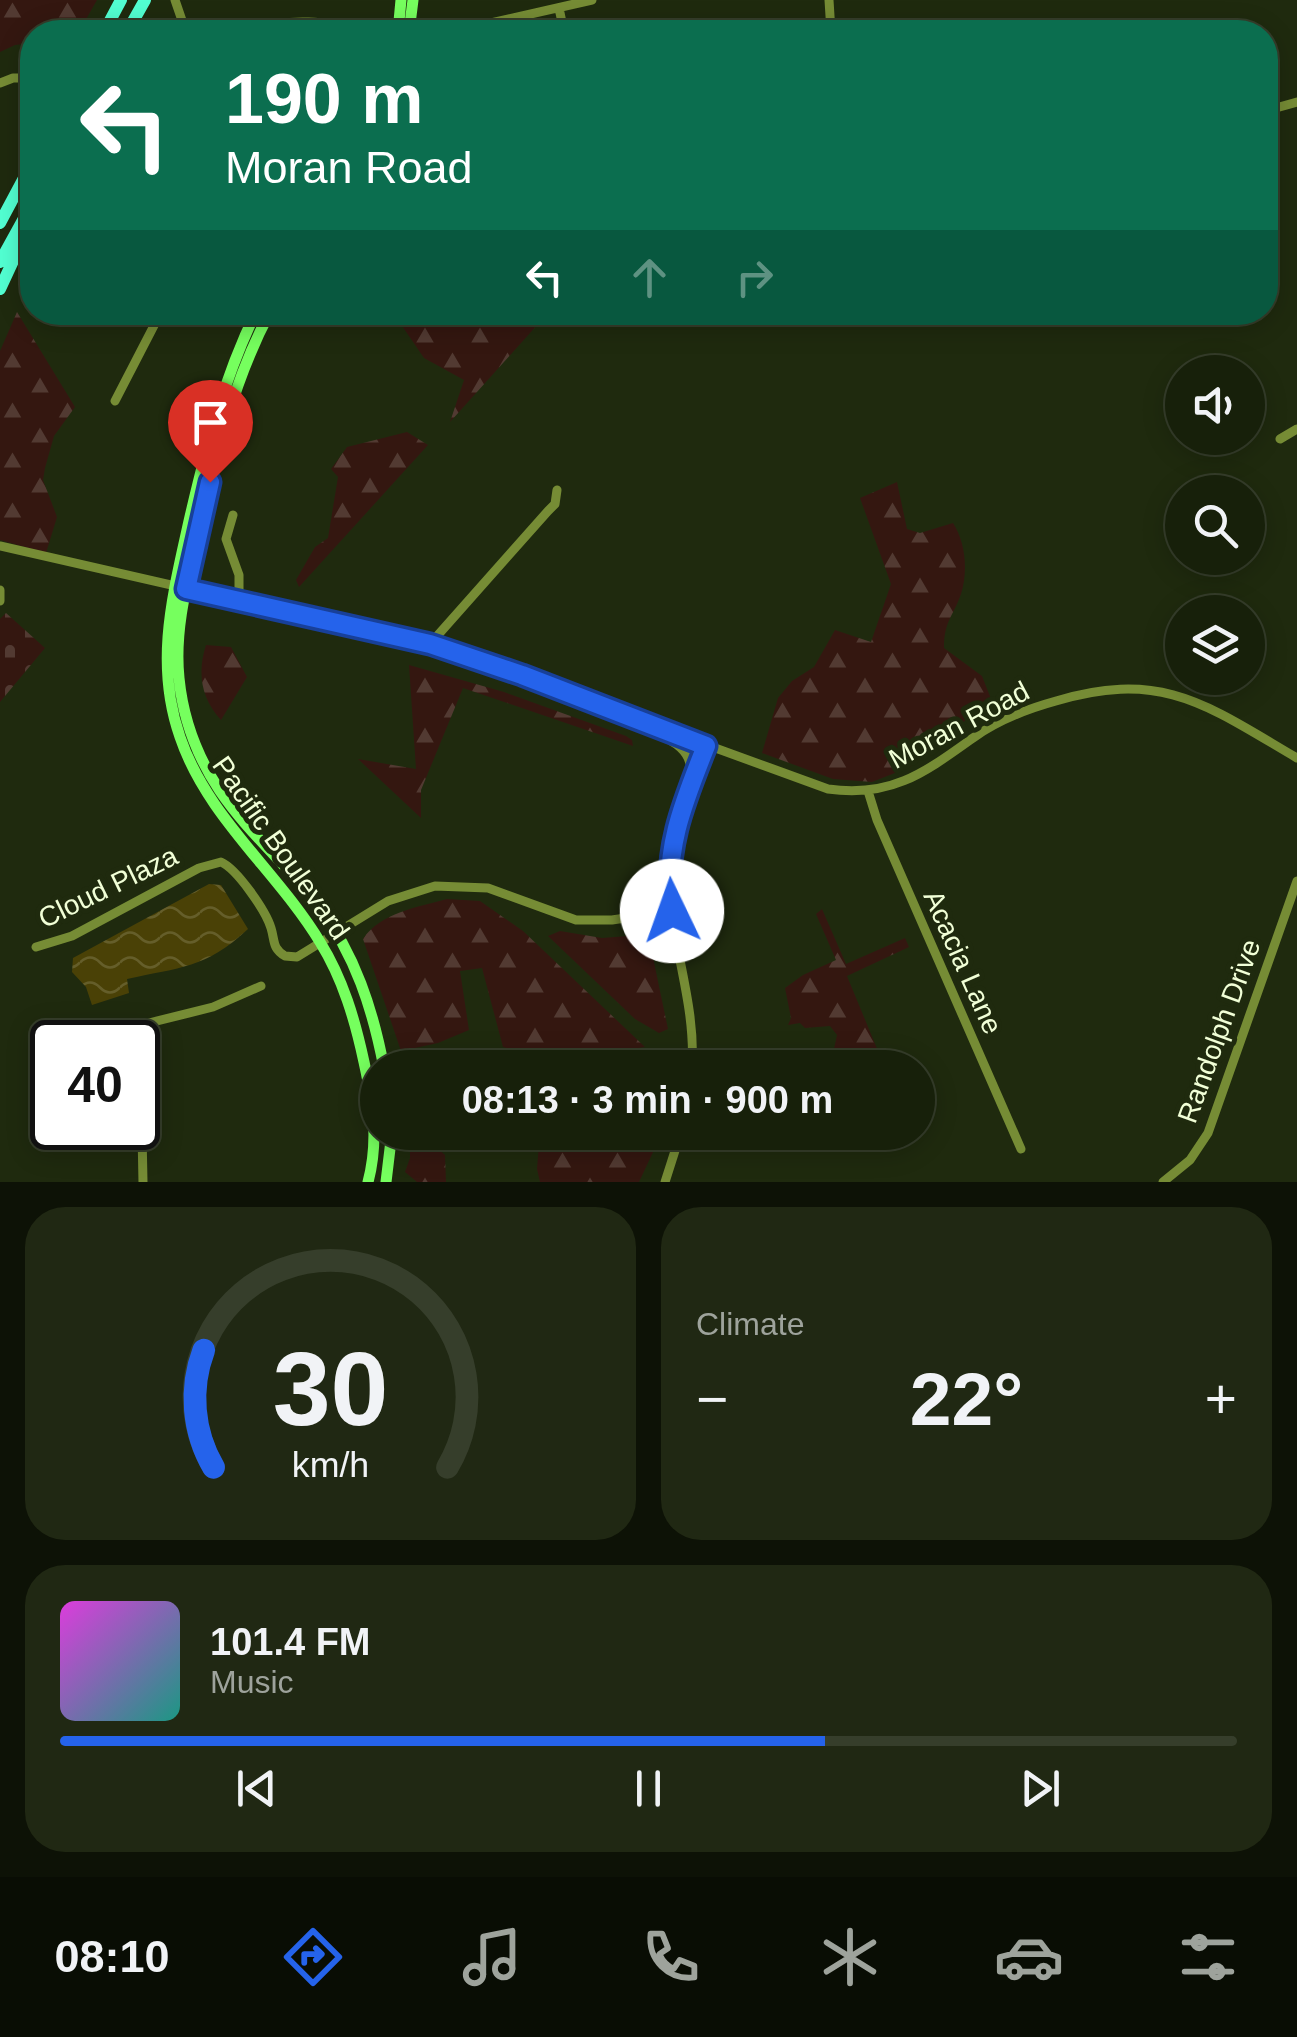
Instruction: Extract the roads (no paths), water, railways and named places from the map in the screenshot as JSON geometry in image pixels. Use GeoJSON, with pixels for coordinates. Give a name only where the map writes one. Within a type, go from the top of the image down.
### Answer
{"type":"FeatureCollection","features":[{"type":"Feature","properties":{"kind":"highway"},"geometry":{"type":"LineString","coordinates":[[0,223],[20,186]]}},
{"type":"Feature","properties":{"kind":"highway"},"geometry":{"type":"LineString","coordinates":[[0,262],[20,226]]}},
{"type":"Feature","properties":{"kind":"highway"},"geometry":{"type":"LineString","coordinates":[[0,289],[20,246]]}},
{"type":"Feature","properties":{"kind":"main road","name":"Pacific Boulevard"},"geometry":{"type":"LineString","coordinates":[[250,325],[210,430],[180,587],[179,682],[198,752],[231,806],[337,933],[371,1012],[380,1050]]}},
{"type":"Feature","properties":{"kind":"main road","name":"Pacific Boulevard"},"geometry":{"type":"LineString","coordinates":[[264,325],[235,392],[217,450],[166,634],[166,676],[184,749],[209,797],[321,943],[349,1003],[375,1119],[374,1156],[368,1182]]}},
{"type":"Feature","properties":{"kind":"main road"},"geometry":{"type":"LineString","coordinates":[[386,1182],[390,1150]]}},
{"type":"Feature","properties":{"kind":"street"},"geometry":{"type":"LineString","coordinates":[[505,20],[592,0]]}},
{"type":"Feature","properties":{"kind":"street"},"geometry":{"type":"LineString","coordinates":[[559,8],[562,20]]}},
{"type":"Feature","properties":{"kind":"street"},"geometry":{"type":"LineString","coordinates":[[114,401],[153,325]]}},
{"type":"Feature","properties":{"kind":"street"},"geometry":{"type":"LineString","coordinates":[[1280,438],[1297,428]]}},
{"type":"Feature","properties":{"kind":"street"},"geometry":{"type":"LineString","coordinates":[[430,644],[548,512],[557,490]]}},
{"type":"Feature","properties":{"kind":"street"},"geometry":{"type":"LineString","coordinates":[[233,516],[226,538],[239,576],[239,600]]}},
{"type":"Feature","properties":{"kind":"street","name":"Moran Road"},"geometry":{"type":"LineString","coordinates":[[0,546],[430,644],[808,784],[847,792],[868,791],[920,775],[974,737],[1022,712],[1085,692],[1124,687],[1161,690],[1193,700],[1297,758]]}},
{"type":"Feature","properties":{"kind":"street"},"geometry":{"type":"LineString","coordinates":[[0,590],[0,602]]}},
{"type":"Feature","properties":{"kind":"street"},"geometry":{"type":"LineString","coordinates":[[609,708],[687,752],[692,761],[691,784]]}},
{"type":"Feature","properties":{"kind":"street"},"geometry":{"type":"LineString","coordinates":[[691,1050],[690,1008],[668,886],[671,849],[706,746]]}},
{"type":"Feature","properties":{"kind":"street","name":"Acacia Lane"},"geometry":{"type":"LineString","coordinates":[[868,791],[877,820],[1021,1149]]}},
{"type":"Feature","properties":{"kind":"street","name":"Cloud Plaza"},"geometry":{"type":"LineString","coordinates":[[36,947],[72,936],[199,868],[221,862],[238,874],[270,924],[278,952],[296,956],[321,943]]}},
{"type":"Feature","properties":{"kind":"street","name":"Randolph Drive"},"geometry":{"type":"LineString","coordinates":[[1163,1182],[1190,1160],[1208,1133],[1297,881]]}},
{"type":"Feature","properties":{"kind":"street"},"geometry":{"type":"LineString","coordinates":[[321,943],[388,901],[435,886],[488,888],[576,920],[612,920],[672,911]]}},
{"type":"Feature","properties":{"kind":"street"},"geometry":{"type":"LineString","coordinates":[[142,1182],[140,1032],[149,1022],[213,1007],[261,986]]}},
{"type":"Feature","properties":{"kind":"street"},"geometry":{"type":"LineString","coordinates":[[665,1182],[676,1150]]}},
{"type":"Feature","properties":{"kind":"water"},"geometry":{"type":"Polygon","coordinates":[[[209,884],[221,885],[248,929],[205,959],[127,979],[129,993],[92,1005],[86,987],[72,972],[73,958],[209,884]]]}}]}
